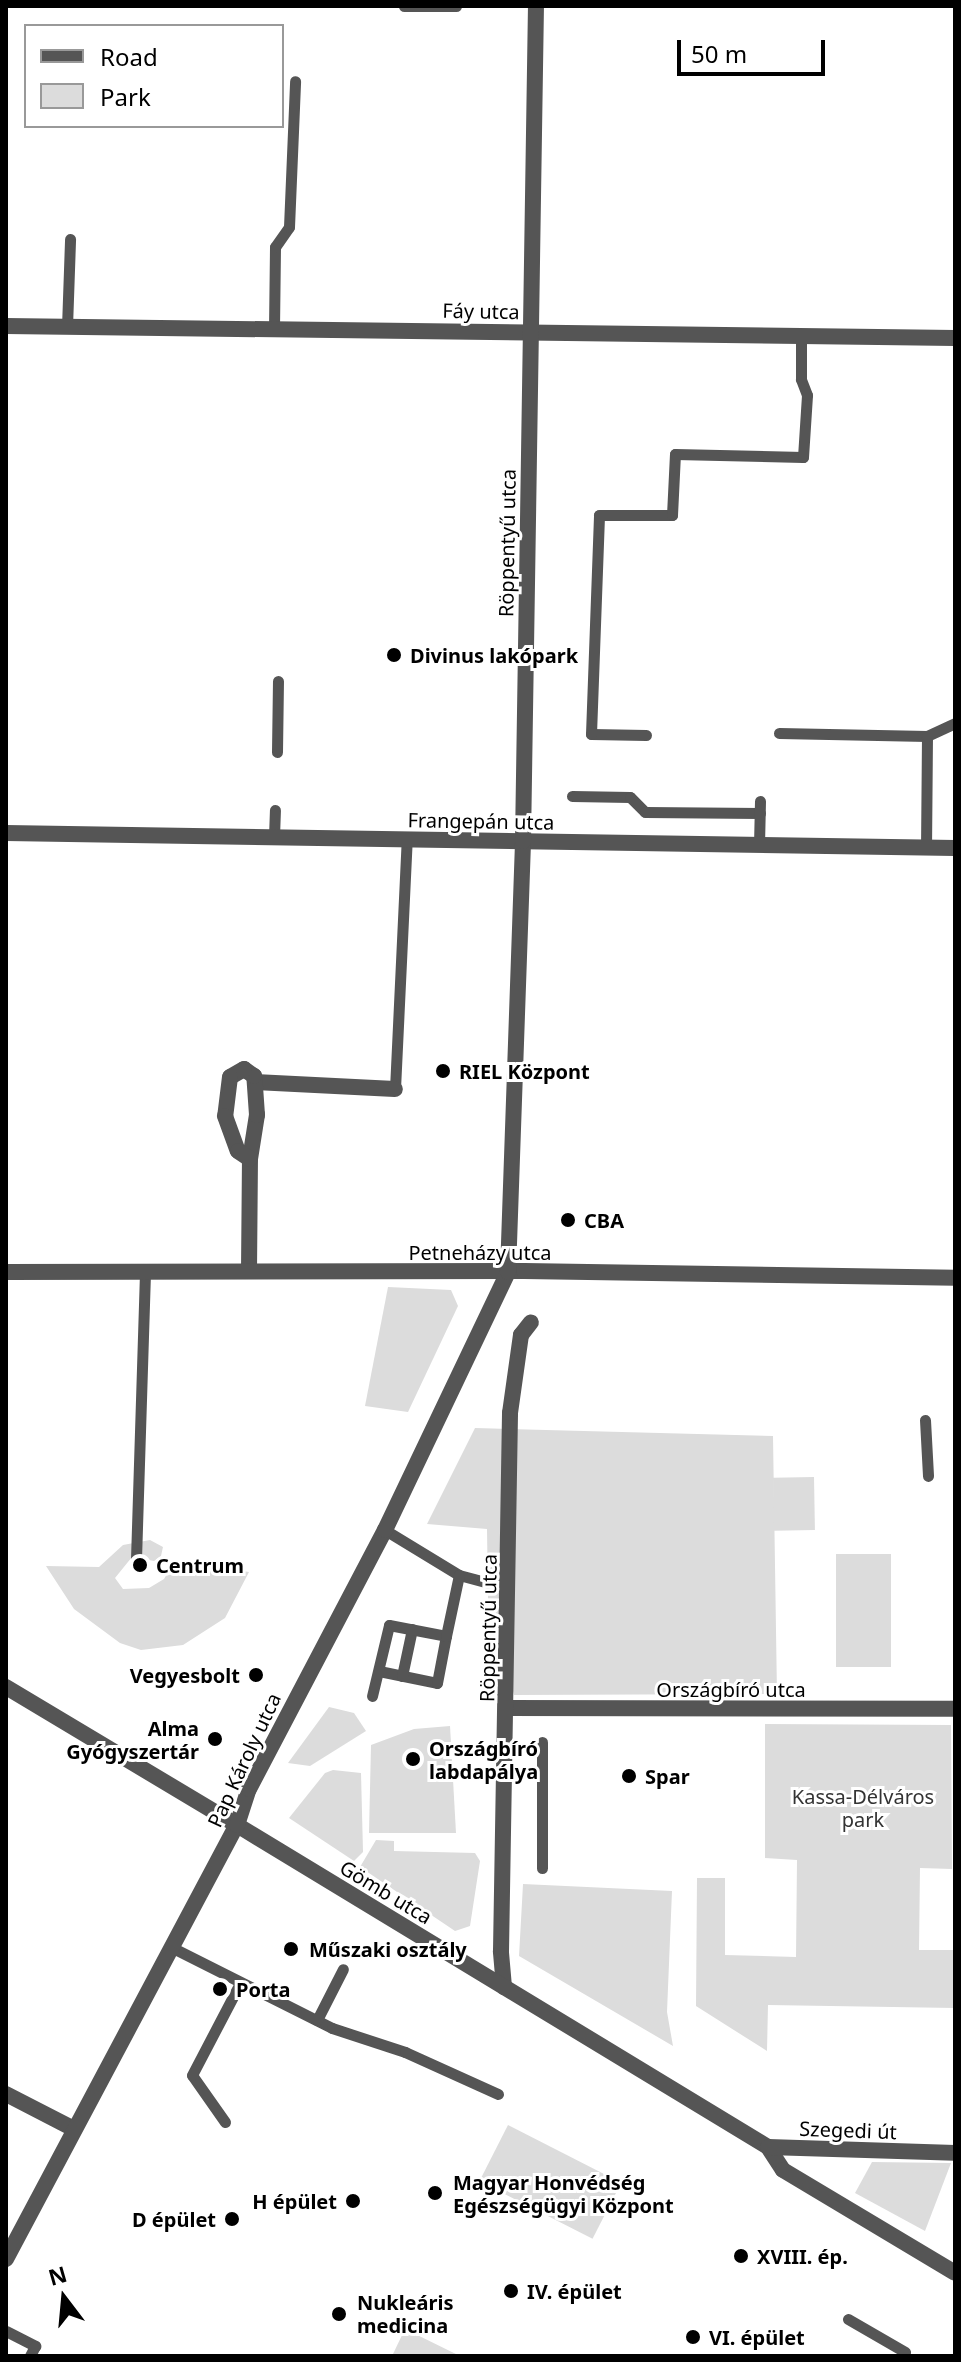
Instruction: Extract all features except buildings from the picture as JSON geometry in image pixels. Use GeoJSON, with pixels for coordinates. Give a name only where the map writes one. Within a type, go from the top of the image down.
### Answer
{"type":"FeatureCollection","features":[{"type":"Feature","properties":{"kind":"street","name":"Röppentyű utca"},"geometry":{"type":"LineString","coordinates":[[508,1272],[523,841],[536,6]]}},
{"type":"Feature","properties":{"kind":"street","name":"Fáy utca"},"geometry":{"type":"LineString","coordinates":[[6,326],[955,338]]}},
{"type":"Feature","properties":{"kind":"street","name":"Frangepán utca"},"geometry":{"type":"LineString","coordinates":[[6,833],[955,848]]}},
{"type":"Feature","properties":{"kind":"street"},"geometry":{"type":"LineString","coordinates":[[249,1271],[250,1159],[257,1115],[255,1082],[250,1071],[234,1072],[225,1096],[230,1136],[250,1159]]}},
{"type":"Feature","properties":{"kind":"street"},"geometry":{"type":"LineString","coordinates":[[255,1082],[395,1089]]}},
{"type":"Feature","properties":{"kind":"street","name":"Petneházy utca"},"geometry":{"type":"LineString","coordinates":[[6,1272],[508,1272],[955,1278]]}},
{"type":"Feature","properties":{"kind":"street","name":"Pap Károly utca"},"geometry":{"type":"LineString","coordinates":[[6,2259],[72,2128],[237,1825],[256,1775],[385,1530],[508,1272]]}},
{"type":"Feature","properties":{"kind":"street","name":"Röppentyű utca"},"geometry":{"type":"LineString","coordinates":[[504,1987],[510,1413],[521,1335],[531,1322]]}},
{"type":"Feature","properties":{"kind":"street","name":"Gömb utca"},"geometry":{"type":"LineString","coordinates":[[6,1687],[768,2147]]}},
{"type":"Feature","properties":{"kind":"street","name":"Országbíró utca"},"geometry":{"type":"LineString","coordinates":[[507,1708],[955,1709]]}},
{"type":"Feature","properties":{"kind":"street"},"geometry":{"type":"LineString","coordinates":[[6,2094],[72,2128]]}},
{"type":"Feature","properties":{"kind":"street"},"geometry":{"type":"LineString","coordinates":[[768,2147],[783,2170],[955,2273]]}},
{"type":"Feature","properties":{"kind":"street","name":"Szegedi út"},"geometry":{"type":"LineString","coordinates":[[768,2147],[955,2153]]}},
{"type":"Feature","properties":{"kind":"lane"},"geometry":{"type":"LineString","coordinates":[[404,6],[456,6]]}},
{"type":"Feature","properties":{"kind":"lane"},"geometry":{"type":"LineString","coordinates":[[274,329],[275,247],[289,227],[295,81]]}},
{"type":"Feature","properties":{"kind":"lane"},"geometry":{"type":"LineString","coordinates":[[67,327],[70,239]]}},
{"type":"Feature","properties":{"kind":"lane"},"geometry":{"type":"LineString","coordinates":[[646,735],[591,734],[599,515],[672,515],[675,454],[803,457],[807,395],[800,374],[801,335]]}},
{"type":"Feature","properties":{"kind":"lane"},"geometry":{"type":"LineString","coordinates":[[277,752],[278,681]]}},
{"type":"Feature","properties":{"kind":"lane"},"geometry":{"type":"LineString","coordinates":[[779,733],[927,736],[955,723]]}},
{"type":"Feature","properties":{"kind":"lane"},"geometry":{"type":"LineString","coordinates":[[926,848],[927,736]]}},
{"type":"Feature","properties":{"kind":"lane"},"geometry":{"type":"LineString","coordinates":[[572,796],[630,797],[645,812],[760,807],[759,845]]}},
{"type":"Feature","properties":{"kind":"lane"},"geometry":{"type":"LineString","coordinates":[[274,837],[275,810]]}},
{"type":"Feature","properties":{"kind":"lane"},"geometry":{"type":"LineString","coordinates":[[395,1089],[407,839]]}},
{"type":"Feature","properties":{"kind":"lane"},"geometry":{"type":"LineString","coordinates":[[136,1559],[145,1273]]}},
{"type":"Feature","properties":{"kind":"lane"},"geometry":{"type":"LineString","coordinates":[[925,1420],[928,1476]]}},
{"type":"Feature","properties":{"kind":"lane"},"geometry":{"type":"LineString","coordinates":[[385,1530],[459,1575],[508,1588]]}},
{"type":"Feature","properties":{"kind":"lane"},"geometry":{"type":"LineString","coordinates":[[379,1671],[437,1683],[459,1575]]}},
{"type":"Feature","properties":{"kind":"lane"},"geometry":{"type":"LineString","coordinates":[[372,1696],[389,1625],[446,1636]]}},
{"type":"Feature","properties":{"kind":"lane"},"geometry":{"type":"LineString","coordinates":[[402,1676],[412,1629]]}},
{"type":"Feature","properties":{"kind":"lane"},"geometry":{"type":"LineString","coordinates":[[542,1742],[542,1868]]}},
{"type":"Feature","properties":{"kind":"lane"},"geometry":{"type":"LineString","coordinates":[[171,1947],[317,2020],[498,2094]]}},
{"type":"Feature","properties":{"kind":"lane"},"geometry":{"type":"LineString","coordinates":[[317,2020],[343,1969]]}},
{"type":"Feature","properties":{"kind":"lane"},"geometry":{"type":"LineString","coordinates":[[225,2122],[192,2075],[240,1983]]}},
{"type":"Feature","properties":{"kind":"lane"},"geometry":{"type":"LineString","coordinates":[[848,2319],[905,2352]]}},
{"type":"Feature","properties":{"kind":"lane"},"geometry":{"type":"LineString","coordinates":[[6,2331],[35,2346],[30,2356]]}},
{"type":"Feature","properties":{"kind":"green space"},"geometry":{"type":"Polygon","coordinates":[[[388,1287],[451,1290],[458,1306],[408,1412],[365,1406],[388,1287]]]}},
{"type":"Feature","properties":{"kind":"green space"},"geometry":{"type":"Polygon","coordinates":[[[475,1428],[773,1436],[777,1694],[514,1695],[488,1600],[487,1529],[427,1524],[475,1428]]]}},
{"type":"Feature","properties":{"kind":"green space"},"geometry":{"type":"Polygon","coordinates":[[[814,1477],[815,1530],[774,1531],[773,1478],[814,1477]]]}},
{"type":"Feature","properties":{"kind":"green space"},"geometry":{"type":"Polygon","coordinates":[[[150,1540],[163,1547],[161,1556],[154,1561],[132,1557],[115,1578],[123,1589],[149,1588],[164,1579],[174,1562],[249,1572],[225,1618],[183,1645],[141,1650],[120,1643],[74,1609],[46,1566],[99,1567],[123,1545],[150,1540]]]}},
{"type":"Feature","properties":{"kind":"green space"},"geometry":{"type":"Polygon","coordinates":[[[836,1554],[891,1554],[891,1667],[836,1667],[836,1554]]]}},
{"type":"Feature","properties":{"kind":"green space"},"geometry":{"type":"Polygon","coordinates":[[[329,1707],[354,1713],[366,1731],[310,1766],[288,1763],[329,1707]]]}},
{"type":"Feature","properties":{"kind":"green space","name":"Kassa-Délváros park"},"geometry":{"type":"Polygon","coordinates":[[[765,1724],[951,1725],[952,1869],[920,1868],[919,1950],[955,1950],[955,2008],[768,2005],[767,2051],[696,2006],[697,1878],[725,1878],[725,1955],[796,1957],[797,1860],[765,1858],[765,1724]]]}},
{"type":"Feature","properties":{"kind":"green space"},"geometry":{"type":"Polygon","coordinates":[[[450,1726],[456,1833],[369,1833],[371,1745],[414,1729],[450,1726]]]}},
{"type":"Feature","properties":{"kind":"green space"},"geometry":{"type":"Polygon","coordinates":[[[333,1770],[361,1773],[363,1852],[354,1861],[289,1818],[325,1773],[333,1770]]]}},
{"type":"Feature","properties":{"kind":"green space"},"geometry":{"type":"Polygon","coordinates":[[[376,1840],[394,1841],[394,1851],[475,1853],[480,1861],[470,1926],[455,1931],[360,1867],[376,1840]]]}},
{"type":"Feature","properties":{"kind":"green space"},"geometry":{"type":"Polygon","coordinates":[[[523,1884],[672,1891],[667,2012],[673,2046],[519,1956],[523,1884]]]}},
{"type":"Feature","properties":{"kind":"green space"},"geometry":{"type":"Polygon","coordinates":[[[508,2125],[621,2183],[593,2239],[479,2181],[508,2125]]]}},
{"type":"Feature","properties":{"kind":"green space"},"geometry":{"type":"Polygon","coordinates":[[[872,2162],[951,2163],[925,2231],[855,2193],[872,2162]]]}},
{"type":"Feature","properties":{"kind":"green space"},"geometry":{"type":"Polygon","coordinates":[[[405,2329],[460,2356],[392,2356],[405,2329]]]}},
{"type":"Feature","properties":{"kind":"place","name":"Divinus lakópark"},"geometry":{"type":"Point","coordinates":[394,655]}},
{"type":"Feature","properties":{"kind":"place","name":"RIEL Központ"},"geometry":{"type":"Point","coordinates":[443,1071]}},
{"type":"Feature","properties":{"kind":"place","name":"CBA"},"geometry":{"type":"Point","coordinates":[568,1220]}},
{"type":"Feature","properties":{"kind":"place","name":"Centrum"},"geometry":{"type":"Point","coordinates":[140,1565]}},
{"type":"Feature","properties":{"kind":"place","name":"Vegyesbolt"},"geometry":{"type":"Point","coordinates":[256,1675]}},
{"type":"Feature","properties":{"kind":"place","name":"Alma Gyógyszertár"},"geometry":{"type":"Point","coordinates":[215,1739]}},
{"type":"Feature","properties":{"kind":"place","name":"Országbíró labdapálya"},"geometry":{"type":"Point","coordinates":[413,1759]}},
{"type":"Feature","properties":{"kind":"place","name":"Spar"},"geometry":{"type":"Point","coordinates":[629,1776]}},
{"type":"Feature","properties":{"kind":"place","name":"Műszaki osztály"},"geometry":{"type":"Point","coordinates":[291,1949]}},
{"type":"Feature","properties":{"kind":"place","name":"Porta"},"geometry":{"type":"Point","coordinates":[220,1989]}},
{"type":"Feature","properties":{"kind":"place","name":"Magyar Honvédség Egészségügyi Központ"},"geometry":{"type":"Point","coordinates":[435,2193]}},
{"type":"Feature","properties":{"kind":"place","name":"H épület"},"geometry":{"type":"Point","coordinates":[353,2201]}},
{"type":"Feature","properties":{"kind":"place","name":"D épület"},"geometry":{"type":"Point","coordinates":[232,2219]}},
{"type":"Feature","properties":{"kind":"place","name":"XVIII. ép."},"geometry":{"type":"Point","coordinates":[741,2256]}},
{"type":"Feature","properties":{"kind":"place","name":"IV. épület"},"geometry":{"type":"Point","coordinates":[511,2291]}},
{"type":"Feature","properties":{"kind":"place","name":"Nukleáris medicina"},"geometry":{"type":"Point","coordinates":[339,2314]}},
{"type":"Feature","properties":{"kind":"place","name":"VI. épület"},"geometry":{"type":"Point","coordinates":[693,2337]}}]}
